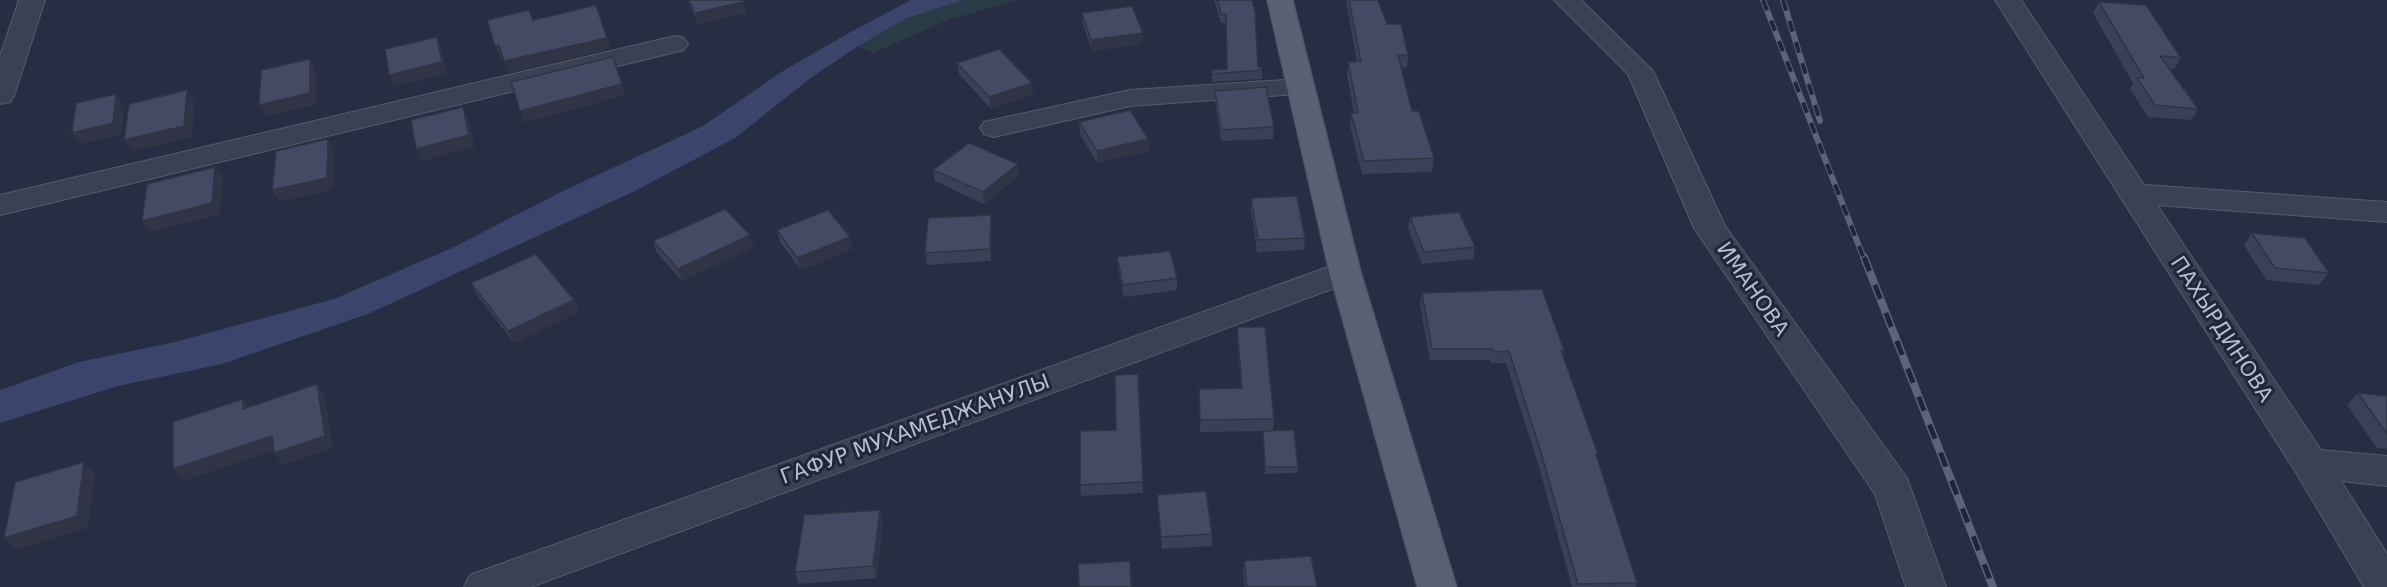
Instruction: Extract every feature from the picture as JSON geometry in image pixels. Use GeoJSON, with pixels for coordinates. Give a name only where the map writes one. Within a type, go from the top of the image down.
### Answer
{"type":"FeatureCollection","features":[{"type":"Feature","properties":{"kind":"main road"},"geometry":{"type":"LineString","coordinates":[[1280,0],[1346,272],[1437,587]]}},
{"type":"Feature","properties":{"kind":"street"},"geometry":{"type":"LineString","coordinates":[[1,90],[32,0]]}},
{"type":"Feature","properties":{"kind":"street","name":"ИМАНОВА"},"geometry":{"type":"LineString","coordinates":[[1567,0],[1640,71],[1710,228],[1893,489],[1926,587]]}},
{"type":"Feature","properties":{"kind":"street","name":"ПАХЫРДИНОВА"},"geometry":{"type":"LineString","coordinates":[[2008,0],[2310,464],[2386,587]]}},
{"type":"Feature","properties":{"kind":"street"},"geometry":{"type":"LineString","coordinates":[[0,205],[675,44]]}},
{"type":"Feature","properties":{"kind":"street"},"geometry":{"type":"LineString","coordinates":[[994,128],[1130,98],[1301,87]]}},
{"type":"Feature","properties":{"kind":"street"},"geometry":{"type":"LineString","coordinates":[[2134,194],[2387,212]]}},
{"type":"Feature","properties":{"kind":"street","name":"ГАФУР МУХАМЕДЖАНУЛЫ"},"geometry":{"type":"LineString","coordinates":[[484,587],[1346,272]]}},
{"type":"Feature","properties":{"kind":"street"},"geometry":{"type":"LineString","coordinates":[[2310,464],[2387,471]]}},
{"type":"Feature","properties":{"kind":"shaded area"},"geometry":{"type":"Polygon","coordinates":[[[964,0],[1018,0],[948,20],[873,53],[857,47],[905,19],[964,0]]]}},
{"type":"Feature","properties":{"kind":"water"},"geometry":{"type":"Polygon","coordinates":[[[911,0],[964,0],[905,19],[812,77],[735,138],[635,191],[368,314],[222,364],[118,386],[0,423],[0,390],[79,362],[175,342],[334,299],[454,247],[565,190],[703,126],[783,71],[911,0]]]}},
{"type":"Feature","properties":{"kind":"building"},"geometry":{"type":"Polygon","coordinates":[[[689,0],[743,0],[744,2],[695,13],[689,0]]]}},
{"type":"Feature","properties":{"kind":"building"},"geometry":{"type":"Polygon","coordinates":[[[1217,0],[1252,0],[1255,11],[1258,67],[1262,70],[1212,74],[1212,70],[1227,69],[1226,14],[1221,14],[1217,0]]]}},
{"type":"Feature","properties":{"kind":"building"},"geometry":{"type":"Polygon","coordinates":[[[1349,0],[1378,0],[1387,24],[1401,24],[1408,55],[1398,55],[1412,111],[1419,111],[1434,158],[1364,161],[1351,113],[1358,113],[1348,62],[1361,61],[1349,0]]]}},
{"type":"Feature","properties":{"kind":"building"},"geometry":{"type":"Polygon","coordinates":[[[2099,2],[2146,5],[2181,58],[2160,56],[2198,109],[2155,105],[2137,78],[2144,78],[2099,2]]]}},
{"type":"Feature","properties":{"kind":"building"},"geometry":{"type":"Polygon","coordinates":[[[596,5],[607,38],[504,61],[499,45],[495,46],[487,20],[529,10],[533,20],[596,5]]]}},
{"type":"Feature","properties":{"kind":"building"},"geometry":{"type":"Polygon","coordinates":[[[1132,6],[1143,33],[1091,40],[1082,13],[1132,6]]]}},
{"type":"Feature","properties":{"kind":"building"},"geometry":{"type":"Polygon","coordinates":[[[437,37],[442,62],[389,75],[385,49],[437,37]]]}},
{"type":"Feature","properties":{"kind":"building"},"geometry":{"type":"Polygon","coordinates":[[[999,49],[1032,83],[989,97],[957,63],[999,49]]]}},
{"type":"Feature","properties":{"kind":"building"},"geometry":{"type":"Polygon","coordinates":[[[613,57],[622,84],[520,111],[511,82],[613,57]]]}},
{"type":"Feature","properties":{"kind":"building"},"geometry":{"type":"Polygon","coordinates":[[[310,59],[310,93],[259,105],[261,70],[310,59]]]}},
{"type":"Feature","properties":{"kind":"building"},"geometry":{"type":"Polygon","coordinates":[[[1266,87],[1274,127],[1221,130],[1215,91],[1266,87]]]}},
{"type":"Feature","properties":{"kind":"building"},"geometry":{"type":"Polygon","coordinates":[[[187,90],[184,126],[124,140],[129,104],[187,90]]]}},
{"type":"Feature","properties":{"kind":"building"},"geometry":{"type":"Polygon","coordinates":[[[116,94],[113,123],[72,133],[76,103],[116,94]]]}},
{"type":"Feature","properties":{"kind":"building"},"geometry":{"type":"Polygon","coordinates":[[[463,107],[469,135],[416,149],[411,120],[463,107]]]}},
{"type":"Feature","properties":{"kind":"building"},"geometry":{"type":"Polygon","coordinates":[[[1130,110],[1148,139],[1097,151],[1079,122],[1130,110]]]}},
{"type":"Feature","properties":{"kind":"building"},"geometry":{"type":"Polygon","coordinates":[[[328,139],[327,178],[272,190],[276,151],[328,139]]]}},
{"type":"Feature","properties":{"kind":"building"},"geometry":{"type":"Polygon","coordinates":[[[969,143],[1018,164],[983,192],[933,170],[969,143]]]}},
{"type":"Feature","properties":{"kind":"building"},"geometry":{"type":"Polygon","coordinates":[[[215,167],[212,203],[142,221],[147,184],[215,167]]]}},
{"type":"Feature","properties":{"kind":"building"},"geometry":{"type":"Polygon","coordinates":[[[1297,196],[1305,238],[1258,240],[1251,198],[1297,196]]]}},
{"type":"Feature","properties":{"kind":"building"},"geometry":{"type":"Polygon","coordinates":[[[725,209],[750,235],[678,269],[653,241],[725,209]]]}},
{"type":"Feature","properties":{"kind":"building"},"geometry":{"type":"Polygon","coordinates":[[[828,210],[850,237],[797,258],[777,230],[828,210]]]}},
{"type":"Feature","properties":{"kind":"building"},"geometry":{"type":"Polygon","coordinates":[[[1459,212],[1475,247],[1424,252],[1410,217],[1459,212]]]}},
{"type":"Feature","properties":{"kind":"building"},"geometry":{"type":"Polygon","coordinates":[[[991,215],[990,249],[925,253],[928,218],[991,215]]]}},
{"type":"Feature","properties":{"kind":"building"},"geometry":{"type":"Polygon","coordinates":[[[2252,233],[2305,238],[2329,273],[2275,268],[2252,233]]]}},
{"type":"Feature","properties":{"kind":"building"},"geometry":{"type":"Polygon","coordinates":[[[1170,251],[1177,278],[1123,285],[1117,257],[1170,251]]]}},
{"type":"Feature","properties":{"kind":"building"},"geometry":{"type":"Polygon","coordinates":[[[536,254],[574,300],[508,331],[471,283],[536,254]]]}},
{"type":"Feature","properties":{"kind":"building"},"geometry":{"type":"Polygon","coordinates":[[[1542,289],[1598,454],[1596,454],[1637,583],[1578,584],[1542,456],[1509,351],[1432,349],[1422,293],[1542,289]]]}},
{"type":"Feature","properties":{"kind":"building"},"geometry":{"type":"Polygon","coordinates":[[[1237,327],[1265,327],[1274,419],[1200,420],[1199,389],[1242,388],[1237,327]]]}},
{"type":"Feature","properties":{"kind":"building"},"geometry":{"type":"Polygon","coordinates":[[[1138,374],[1143,482],[1080,485],[1080,431],[1116,430],[1115,375],[1138,374]]]}},
{"type":"Feature","properties":{"kind":"building"},"geometry":{"type":"Polygon","coordinates":[[[317,384],[325,436],[274,453],[272,436],[173,469],[173,422],[243,399],[243,409],[317,384]]]}},
{"type":"Feature","properties":{"kind":"building"},"geometry":{"type":"Polygon","coordinates":[[[2358,393],[2387,396],[2387,434],[2358,393]]]}},
{"type":"Feature","properties":{"kind":"building"},"geometry":{"type":"Polygon","coordinates":[[[1294,430],[1298,467],[1265,467],[1263,431],[1294,430]]]}},
{"type":"Feature","properties":{"kind":"building"},"geometry":{"type":"Polygon","coordinates":[[[84,462],[77,516],[4,538],[15,482],[84,462]]]}},
{"type":"Feature","properties":{"kind":"building"},"geometry":{"type":"Polygon","coordinates":[[[1206,491],[1212,534],[1161,537],[1157,495],[1206,491]]]}},
{"type":"Feature","properties":{"kind":"building"},"geometry":{"type":"Polygon","coordinates":[[[880,510],[873,566],[795,572],[804,515],[880,510]]]}},
{"type":"Feature","properties":{"kind":"building"},"geometry":{"type":"Polygon","coordinates":[[[1311,556],[1317,587],[1247,587],[1244,561],[1311,556]]]}},
{"type":"Feature","properties":{"kind":"building"},"geometry":{"type":"Polygon","coordinates":[[[1130,561],[1131,587],[1079,587],[1078,564],[1130,561]]]}},
{"type":"Feature","properties":{"kind":"railway"},"geometry":{"type":"LineString","coordinates":[[1763,0],[1864,259]]}},
{"type":"Feature","properties":{"kind":"railway"},"geometry":{"type":"LineString","coordinates":[[1783,0],[1820,121]]}},
{"type":"Feature","properties":{"kind":"railway"},"geometry":{"type":"LineString","coordinates":[[1864,257],[1993,587]]}}]}
